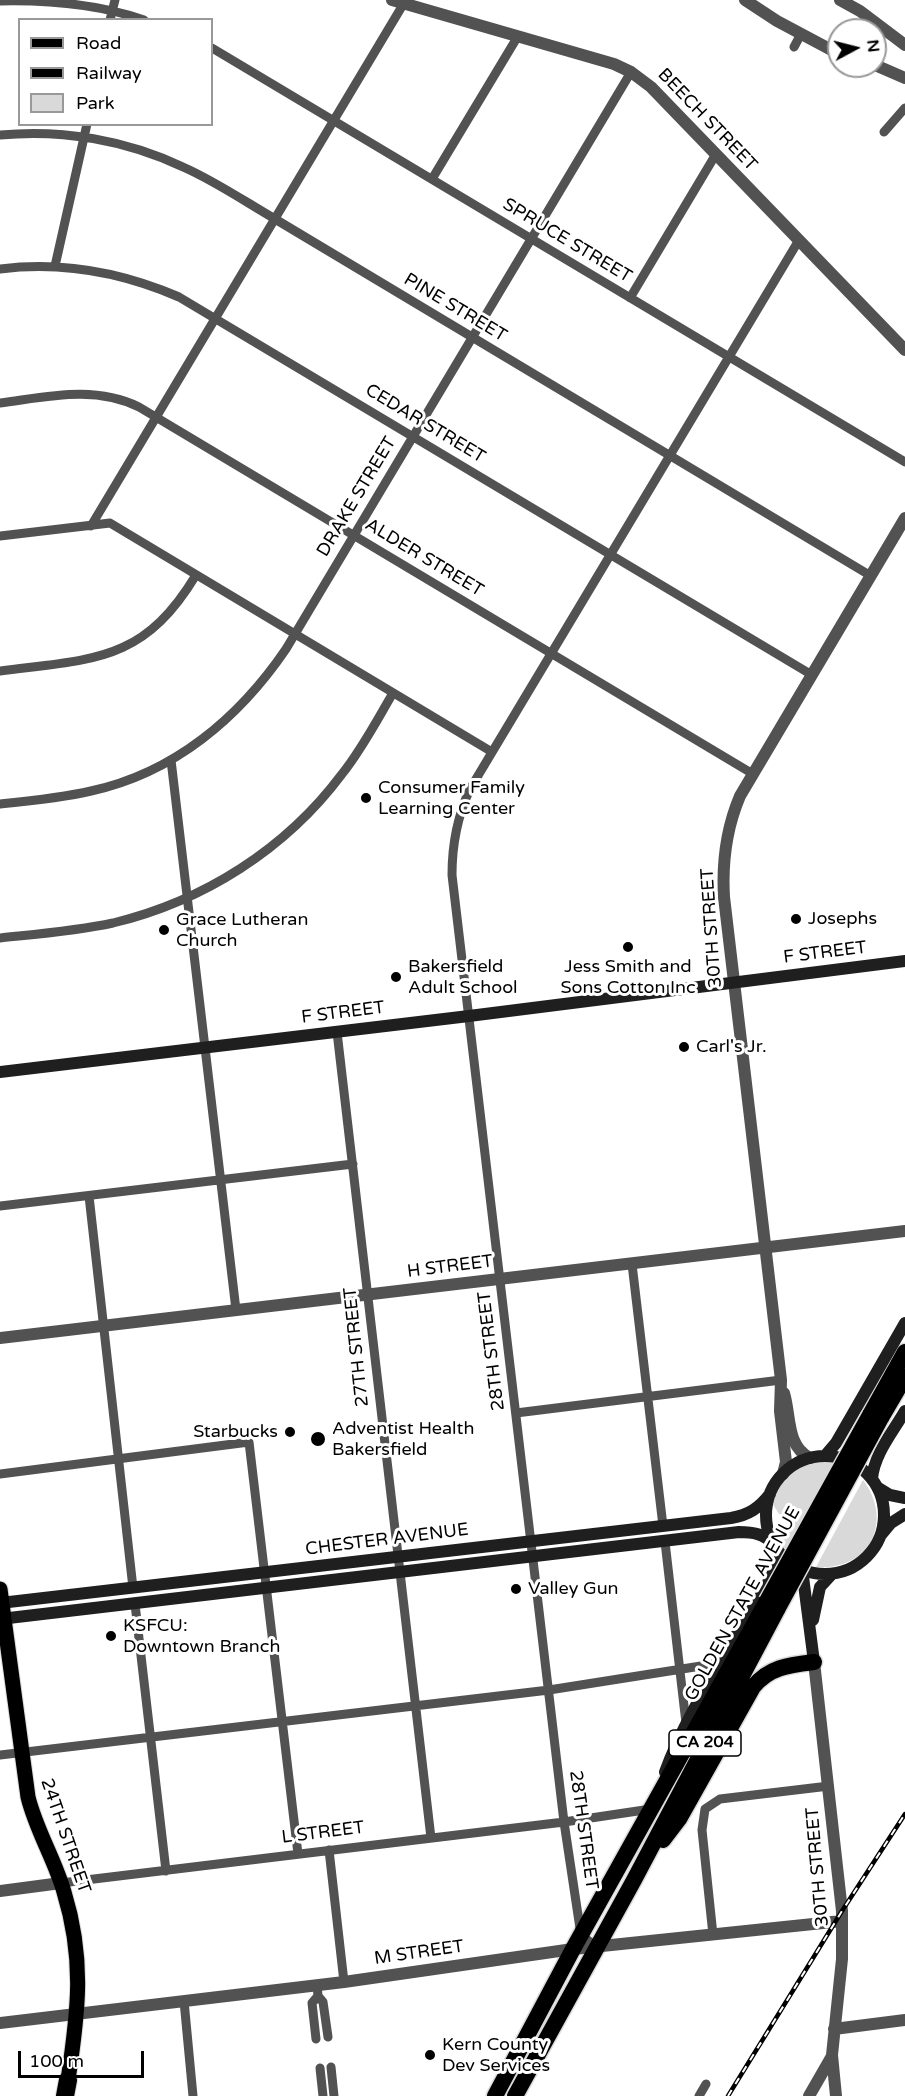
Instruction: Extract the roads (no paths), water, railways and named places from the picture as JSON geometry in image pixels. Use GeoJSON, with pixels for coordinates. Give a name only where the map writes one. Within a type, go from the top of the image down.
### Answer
{"type":"FeatureCollection","features":[{"type":"Feature","properties":{"kind":"highway","name":"GOLDEN STATE AVENUE"},"geometry":{"type":"LineString","coordinates":[[495,2096],[651,1809],[772,1605],[876,1416],[905,1352]]}},
{"type":"Feature","properties":{"kind":"highway","name":"GOLDEN STATE AVENUE"},"geometry":{"type":"LineString","coordinates":[[876,1416],[905,1377]]}},
{"type":"Feature","properties":{"kind":"highway","name":"GOLDEN STATE AVENUE"},"geometry":{"type":"LineString","coordinates":[[515,2096],[634,1880],[772,1605]]}},
{"type":"Feature","properties":{"kind":"highway"},"geometry":{"type":"LineString","coordinates":[[634,1880],[680,1819],[759,1679],[778,1668],[814,1662]]}},
{"type":"Feature","properties":{"kind":"main road","name":"F STREET"},"geometry":{"type":"LineString","coordinates":[[0,1072],[905,961]]}},
{"type":"Feature","properties":{"kind":"main road"},"geometry":{"type":"LineString","coordinates":[[825,1456],[836,1443],[905,1323]]}},
{"type":"Feature","properties":{"kind":"main road"},"geometry":{"type":"LineString","coordinates":[[905,1411],[879,1454],[872,1471],[874,1483],[884,1511],[880,1536],[876,1545],[863,1560],[832,1574],[802,1569],[777,1549],[767,1525],[767,1504],[770,1494],[783,1474],[795,1464],[810,1458],[836,1457],[856,1465],[874,1483],[890,1495],[905,1498]]}},
{"type":"Feature","properties":{"kind":"main road","name":"CHESTER AVENUE"},"geometry":{"type":"LineString","coordinates":[[1,1598],[133,1588],[744,1516],[763,1504],[770,1494]]}},
{"type":"Feature","properties":{"kind":"main road"},"geometry":{"type":"LineString","coordinates":[[880,1536],[891,1523],[905,1514]]}},
{"type":"Feature","properties":{"kind":"main road","name":"CHESTER AVENUE"},"geometry":{"type":"LineString","coordinates":[[2,1619],[748,1532],[762,1535],[777,1549]]}},
{"type":"Feature","properties":{"kind":"main road"},"geometry":{"type":"LineString","coordinates":[[651,1809],[673,1749],[720,1663],[771,1578],[777,1549]]}},
{"type":"Feature","properties":{"kind":"main road","name":"30TH STREET"},"geometry":{"type":"LineString","coordinates":[[802,1569],[814,1662]]}},
{"type":"Feature","properties":{"kind":"main road","name":"30TH STREET"},"geometry":{"type":"LineString","coordinates":[[811,1636],[820,1587],[832,1574]]}},
{"type":"Feature","properties":{"kind":"main road"},"geometry":{"type":"LineString","coordinates":[[82,1610],[90,1602],[133,1588]]}},
{"type":"Feature","properties":{"kind":"main road","name":"24TH STREET"},"geometry":{"type":"LineString","coordinates":[[1,1598],[2,1619],[30,1807],[69,1907],[76,1946],[79,1985],[78,2013],[68,2091]]}},
{"type":"Feature","properties":{"kind":"street"},"geometry":{"type":"LineString","coordinates":[[111,15],[115,0]]}},
{"type":"Feature","properties":{"kind":"street"},"geometry":{"type":"LineString","coordinates":[[745,0],[827,48]]}},
{"type":"Feature","properties":{"kind":"street"},"geometry":{"type":"LineString","coordinates":[[840,0],[860,11],[905,45]]}},
{"type":"Feature","properties":{"kind":"street"},"geometry":{"type":"LineString","coordinates":[[0,2],[45,1],[131,18]]}},
{"type":"Feature","properties":{"kind":"street"},"geometry":{"type":"LineString","coordinates":[[91,526],[333,120],[398,2]]}},
{"type":"Feature","properties":{"kind":"street","name":"BEECH STREET"},"geometry":{"type":"LineString","coordinates":[[398,2],[614,63],[631,72],[651,87],[905,350]]}},
{"type":"Feature","properties":{"kind":"street"},"geometry":{"type":"LineString","coordinates":[[794,47],[801,34]]}},
{"type":"Feature","properties":{"kind":"street"},"geometry":{"type":"LineString","coordinates":[[432,179],[518,36]]}},
{"type":"Feature","properties":{"kind":"street","name":"SPRUCE STREET"},"geometry":{"type":"LineString","coordinates":[[213,49],[905,462]]}},
{"type":"Feature","properties":{"kind":"street"},"geometry":{"type":"LineString","coordinates":[[887,70],[905,78]]}},
{"type":"Feature","properties":{"kind":"street","name":"DRAKE STREET"},"geometry":{"type":"LineString","coordinates":[[0,804],[67,796],[128,780],[171,760],[210,734],[242,705],[270,672],[295,634],[631,72]]}},
{"type":"Feature","properties":{"kind":"street"},"geometry":{"type":"LineString","coordinates":[[884,132],[905,108]]}},
{"type":"Feature","properties":{"kind":"street"},"geometry":{"type":"LineString","coordinates":[[55,266],[87,126]]}},
{"type":"Feature","properties":{"kind":"street","name":"PINE STREET"},"geometry":{"type":"LineString","coordinates":[[0,135],[28,133],[84,137],[132,147],[162,157],[206,178],[871,576]]}},
{"type":"Feature","properties":{"kind":"street"},"geometry":{"type":"LineString","coordinates":[[630,298],[716,154]]}},
{"type":"Feature","properties":{"kind":"street","name":"28TH STREET"},"geometry":{"type":"LineString","coordinates":[[577,1942],[452,875],[452,854],[456,828],[464,803],[492,752],[799,240]]}},
{"type":"Feature","properties":{"kind":"street","name":"CEDAR STREET"},"geometry":{"type":"LineString","coordinates":[[0,269],[55,266],[103,271],[179,297],[812,675]]}},
{"type":"Feature","properties":{"kind":"street","name":"ALDER STREET"},"geometry":{"type":"LineString","coordinates":[[0,403],[81,393],[96,393],[127,401],[753,774]]}},
{"type":"Feature","properties":{"kind":"street","name":"30TH STREET"},"geometry":{"type":"LineString","coordinates":[[810,1458],[794,1445],[789,1410],[781,1380],[724,897],[725,852],[728,828],[753,774],[905,518]]}},
{"type":"Feature","properties":{"kind":"street"},"geometry":{"type":"LineString","coordinates":[[0,536],[110,523],[492,752]]}},
{"type":"Feature","properties":{"kind":"street"},"geometry":{"type":"LineString","coordinates":[[0,671],[87,660],[122,649],[144,636],[175,608],[196,575]]}},
{"type":"Feature","properties":{"kind":"street"},"geometry":{"type":"LineString","coordinates":[[0,938],[112,923],[148,913],[187,898],[242,868],[306,816],[343,774],[393,693]]}},
{"type":"Feature","properties":{"kind":"street"},"geometry":{"type":"LineString","coordinates":[[171,760],[236,1310]]}},
{"type":"Feature","properties":{"kind":"street","name":"27TH STREET"},"geometry":{"type":"LineString","coordinates":[[337,1032],[431,1838]]}},
{"type":"Feature","properties":{"kind":"street"},"geometry":{"type":"LineString","coordinates":[[0,1206],[353,1164]]}},
{"type":"Feature","properties":{"kind":"street"},"geometry":{"type":"LineString","coordinates":[[89,1196],[133,1588]]}},
{"type":"Feature","properties":{"kind":"street","name":"H STREET"},"geometry":{"type":"LineString","coordinates":[[0,1338],[905,1231]]}},
{"type":"Feature","properties":{"kind":"street"},"geometry":{"type":"LineString","coordinates":[[632,1264],[663,1526]]}},
{"type":"Feature","properties":{"kind":"street"},"geometry":{"type":"LineString","coordinates":[[516,1413],[781,1380]]}},
{"type":"Feature","properties":{"kind":"street","name":"30TH STREET"},"geometry":{"type":"LineString","coordinates":[[781,1380],[780,1411],[786,1462],[783,1474]]}},
{"type":"Feature","properties":{"kind":"street"},"geometry":{"type":"LineString","coordinates":[[0,1474],[249,1442],[298,1854]]}},
{"type":"Feature","properties":{"kind":"street"},"geometry":{"type":"LineString","coordinates":[[665,1542],[687,1725]]}},
{"type":"Feature","properties":{"kind":"street"},"geometry":{"type":"LineString","coordinates":[[135,1604],[166,1871]]}},
{"type":"Feature","properties":{"kind":"street","name":"30TH STREET"},"geometry":{"type":"LineString","coordinates":[[814,1662],[842,1921],[842,1959],[832,2055],[836,2096]]}},
{"type":"Feature","properties":{"kind":"street"},"geometry":{"type":"LineString","coordinates":[[0,1755],[549,1690],[720,1663]]}},
{"type":"Feature","properties":{"kind":"street"},"geometry":{"type":"LineString","coordinates":[[713,1935],[702,1830],[705,1809],[720,1799],[829,1786]]}},
{"type":"Feature","properties":{"kind":"street","name":"L STREET"},"geometry":{"type":"LineString","coordinates":[[0,1891],[564,1822],[651,1809]]}},
{"type":"Feature","properties":{"kind":"street"},"geometry":{"type":"LineString","coordinates":[[329,1850],[344,1982]]}},
{"type":"Feature","properties":{"kind":"street","name":"M STREET"},"geometry":{"type":"LineString","coordinates":[[0,2023],[184,2001],[317,1991],[344,1982],[577,1942],[597,1947],[842,1921]]}},
{"type":"Feature","properties":{"kind":"street"},"geometry":{"type":"LineString","coordinates":[[317,1991],[323,2002],[328,2037]]}},
{"type":"Feature","properties":{"kind":"street"},"geometry":{"type":"LineString","coordinates":[[316,2039],[312,2003],[317,1991]]}},
{"type":"Feature","properties":{"kind":"street"},"geometry":{"type":"LineString","coordinates":[[184,2001],[194,2096]]}},
{"type":"Feature","properties":{"kind":"street"},"geometry":{"type":"LineString","coordinates":[[834,2029],[905,2020]]}},
{"type":"Feature","properties":{"kind":"street"},"geometry":{"type":"LineString","coordinates":[[809,2096],[832,2055]]}},
{"type":"Feature","properties":{"kind":"street"},"geometry":{"type":"LineString","coordinates":[[331,2067],[334,2096]]}},
{"type":"Feature","properties":{"kind":"street"},"geometry":{"type":"LineString","coordinates":[[320,2068],[323,2096]]}},
{"type":"Feature","properties":{"kind":"street"},"geometry":{"type":"LineString","coordinates":[[699,2096],[706,2084]]}},
{"type":"Feature","properties":{"kind":"railway"},"geometry":{"type":"LineString","coordinates":[[728,2096],[905,1814]]}},
{"type":"Feature","properties":{"kind":"place","name":"Consumer Family Learning Center"},"geometry":{"type":"Point","coordinates":[366,798]}},
{"type":"Feature","properties":{"kind":"place","name":"Josephs"},"geometry":{"type":"Point","coordinates":[796,919]}},
{"type":"Feature","properties":{"kind":"place","name":"Grace Lutheran Church"},"geometry":{"type":"Point","coordinates":[164,930]}},
{"type":"Feature","properties":{"kind":"place","name":"Jess Smith and Sons Cotton Inc"},"geometry":{"type":"Point","coordinates":[628,947]}},
{"type":"Feature","properties":{"kind":"place","name":"Bakersfield Adult School"},"geometry":{"type":"Point","coordinates":[396,977]}},
{"type":"Feature","properties":{"kind":"place","name":"Carl's Jr."},"geometry":{"type":"Point","coordinates":[684,1047]}},
{"type":"Feature","properties":{"kind":"place","name":"Starbucks"},"geometry":{"type":"Point","coordinates":[290,1432]}},
{"type":"Feature","properties":{"kind":"place","name":"Adventist Health Bakersfield"},"geometry":{"type":"Point","coordinates":[318,1439]}},
{"type":"Feature","properties":{"kind":"place","name":"Valley Gun"},"geometry":{"type":"Point","coordinates":[516,1589]}},
{"type":"Feature","properties":{"kind":"place","name":"KSFCU: Downtown Branch"},"geometry":{"type":"Point","coordinates":[111,1636]}},
{"type":"Feature","properties":{"kind":"place","name":"Kern County Dev Services"},"geometry":{"type":"Point","coordinates":[430,2055]}}]}
